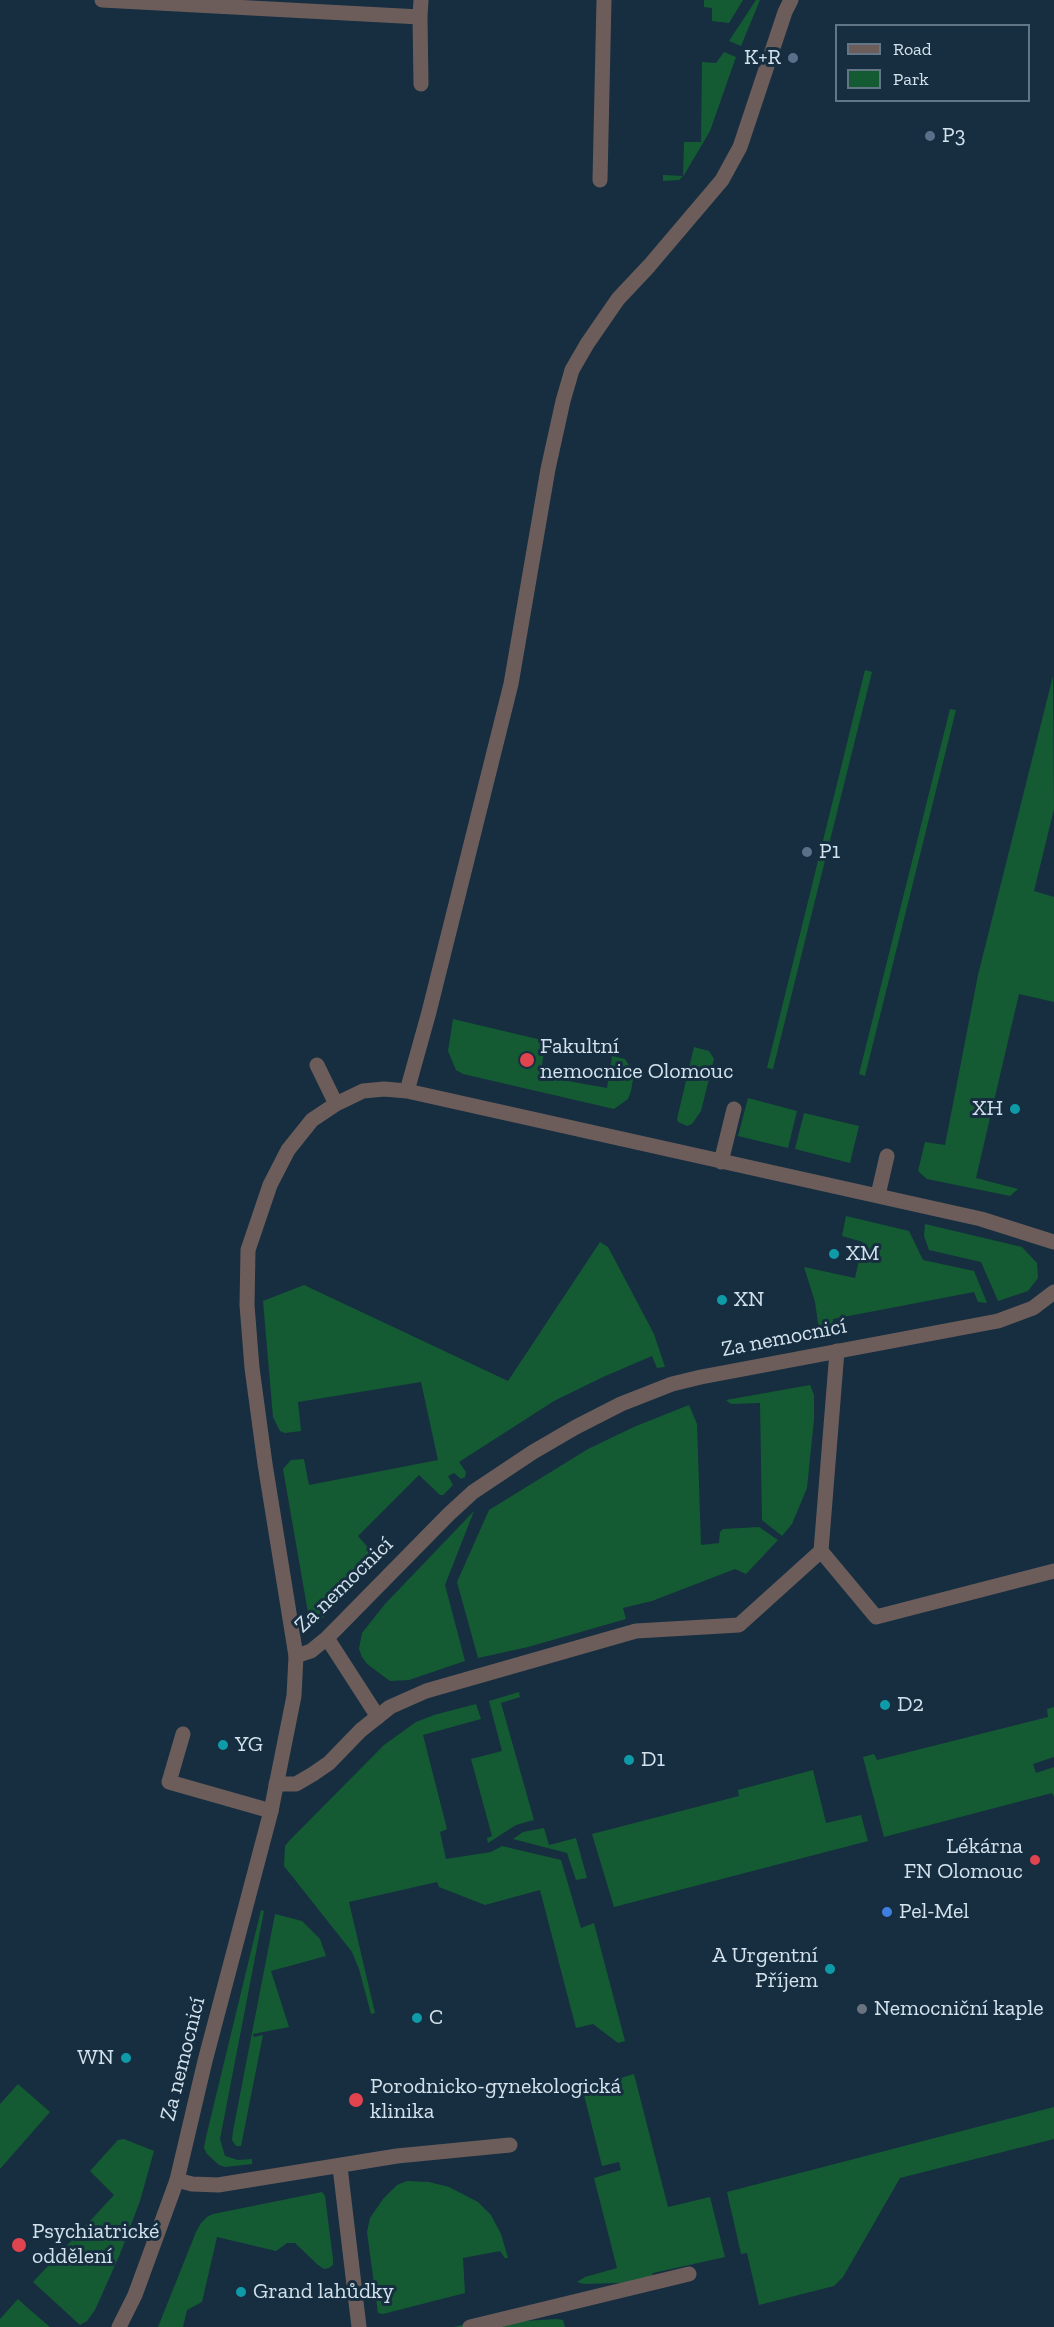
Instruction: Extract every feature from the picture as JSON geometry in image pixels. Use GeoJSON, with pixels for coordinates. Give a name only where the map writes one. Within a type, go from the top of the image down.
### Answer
{"type":"FeatureCollection","features":[{"type":"Feature","properties":{"kind":"street"},"geometry":{"type":"LineString","coordinates":[[102,0],[420,17]]}},
{"type":"Feature","properties":{"kind":"street"},"geometry":{"type":"LineString","coordinates":[[421,84],[422,0]]}},
{"type":"Feature","properties":{"kind":"street"},"geometry":{"type":"LineString","coordinates":[[600,180],[604,0]]}},
{"type":"Feature","properties":{"kind":"street"},"geometry":{"type":"LineString","coordinates":[[408,1091],[511,684],[548,469],[572,370],[586,344],[618,299],[722,180],[740,147],[791,0]]}},
{"type":"Feature","properties":{"kind":"street"},"geometry":{"type":"LineString","coordinates":[[318,1065],[336,1104]]}},
{"type":"Feature","properties":{"kind":"street"},"geometry":{"type":"LineString","coordinates":[[296,1656],[252,1368],[247,1305],[247,1259],[254,1226],[264,1199],[288,1150],[312,1120],[336,1104],[363,1091],[384,1089],[408,1091],[878,1195],[923,1208],[981,1219],[1054,1242]]}},
{"type":"Feature","properties":{"kind":"street"},"geometry":{"type":"LineString","coordinates":[[721,1162],[734,1109]]}},
{"type":"Feature","properties":{"kind":"street"},"geometry":{"type":"LineString","coordinates":[[878,1195],[887,1156]]}},
{"type":"Feature","properties":{"kind":"street","name":"Za nemocnicí"},"geometry":{"type":"LineString","coordinates":[[119,2327],[135,2295],[177,2180],[205,2061],[271,1811],[294,1696],[296,1656],[316,1648],[327,1638],[448,1514],[473,1492],[533,1452],[576,1427],[645,1393],[672,1384],[998,1321],[1033,1308],[1054,1292]]}},
{"type":"Feature","properties":{"kind":"street"},"geometry":{"type":"LineString","coordinates":[[276,1784],[296,1784],[322,1769],[361,1730],[390,1707],[426,1690],[636,1631],[739,1624],[821,1551],[837,1351]]}},
{"type":"Feature","properties":{"kind":"street"},"geometry":{"type":"LineString","coordinates":[[821,1551],[876,1617],[1054,1571]]}},
{"type":"Feature","properties":{"kind":"street"},"geometry":{"type":"LineString","coordinates":[[327,1638],[378,1717]]}},
{"type":"Feature","properties":{"kind":"street"},"geometry":{"type":"LineString","coordinates":[[183,1734],[169,1782],[271,1811]]}},
{"type":"Feature","properties":{"kind":"street"},"geometry":{"type":"LineString","coordinates":[[177,2180],[218,2186],[397,2156],[510,2145]]}},
{"type":"Feature","properties":{"kind":"street"},"geometry":{"type":"LineString","coordinates":[[340,2167],[359,2327]]}},
{"type":"Feature","properties":{"kind":"street"},"geometry":{"type":"LineString","coordinates":[[470,2327],[689,2274]]}},
{"type":"Feature","properties":{"kind":"green space"},"geometry":{"type":"Polygon","coordinates":[[[704,0],[743,0],[729,23],[712,21],[712,8],[704,7],[704,0]]]}},
{"type":"Feature","properties":{"kind":"green space"},"geometry":{"type":"Polygon","coordinates":[[[756,0],[760,0],[741,46],[729,41],[756,0]]]}},
{"type":"Feature","properties":{"kind":"green space"},"geometry":{"type":"Polygon","coordinates":[[[724,52],[736,57],[710,131],[683,176],[684,142],[701,142],[702,62],[716,63],[724,52]]]}},
{"type":"Feature","properties":{"kind":"green space"},"geometry":{"type":"Polygon","coordinates":[[[663,175],[683,176],[679,180],[663,181],[663,175]]]}},
{"type":"Feature","properties":{"kind":"green space"},"geometry":{"type":"Polygon","coordinates":[[[865,670],[872,672],[773,1069],[767,1068],[865,670]]]}},
{"type":"Feature","properties":{"kind":"green space"},"geometry":{"type":"Polygon","coordinates":[[[1053,676],[1054,809],[1034,891],[1054,897],[1054,1002],[1019,994],[976,1178],[1018,1189],[1010,1196],[927,1179],[918,1171],[925,1142],[945,1145],[978,975],[1053,676]]]}},
{"type":"Feature","properties":{"kind":"green space"},"geometry":{"type":"Polygon","coordinates":[[[950,709],[956,710],[865,1076],[859,1074],[950,709]]]}},
{"type":"Feature","properties":{"kind":"green space"},"geometry":{"type":"Polygon","coordinates":[[[453,1019],[546,1041],[540,1076],[607,1088],[612,1056],[625,1059],[633,1079],[628,1099],[614,1109],[463,1074],[456,1070],[448,1051],[453,1019]]]}},
{"type":"Feature","properties":{"kind":"green space"},"geometry":{"type":"Polygon","coordinates":[[[694,1047],[709,1051],[714,1059],[701,1111],[692,1124],[687,1126],[678,1122],[677,1119],[694,1047]]]}},
{"type":"Feature","properties":{"kind":"green space"},"geometry":{"type":"Polygon","coordinates":[[[748,1098],[797,1111],[788,1148],[738,1136],[748,1098]]]}},
{"type":"Feature","properties":{"kind":"green space"},"geometry":{"type":"Polygon","coordinates":[[[804,1113],[859,1126],[850,1163],[795,1149],[804,1113]]]}},
{"type":"Feature","properties":{"kind":"green space"},"geometry":{"type":"Polygon","coordinates":[[[846,1216],[909,1231],[923,1260],[974,1271],[987,1303],[978,1302],[974,1292],[833,1319],[832,1333],[820,1337],[815,1302],[804,1267],[855,1278],[863,1242],[842,1236],[846,1216]]]}},
{"type":"Feature","properties":{"kind":"green space"},"geometry":{"type":"Polygon","coordinates":[[[925,1224],[1022,1247],[1037,1263],[1038,1278],[1028,1291],[998,1301],[981,1262],[929,1250],[924,1236],[925,1224]]]}},
{"type":"Feature","properties":{"kind":"green space"},"geometry":{"type":"Polygon","coordinates":[[[600,1242],[608,1247],[654,1334],[665,1367],[657,1368],[652,1356],[554,1401],[459,1462],[466,1472],[465,1477],[461,1479],[454,1473],[448,1476],[453,1485],[443,1495],[440,1495],[419,1475],[358,1536],[378,1559],[376,1563],[318,1623],[310,1624],[283,1469],[291,1460],[304,1459],[309,1485],[438,1460],[421,1382],[298,1402],[301,1431],[285,1433],[280,1431],[273,1417],[263,1301],[304,1285],[508,1381],[600,1242]]]}},
{"type":"Feature","properties":{"kind":"green space"},"geometry":{"type":"Polygon","coordinates":[[[810,1385],[814,1395],[814,1419],[807,1488],[792,1524],[782,1536],[762,1520],[760,1403],[731,1404],[726,1400],[810,1385]]]}},
{"type":"Feature","properties":{"kind":"green space"},"geometry":{"type":"Polygon","coordinates":[[[689,1405],[697,1424],[701,1545],[719,1543],[720,1532],[723,1529],[759,1527],[778,1540],[746,1574],[735,1569],[652,1601],[623,1608],[626,1619],[528,1647],[478,1658],[457,1582],[489,1510],[588,1449],[636,1426],[689,1405]]]}},
{"type":"Feature","properties":{"kind":"green space"},"geometry":{"type":"Polygon","coordinates":[[[474,1511],[445,1585],[465,1661],[409,1680],[390,1681],[367,1664],[362,1657],[359,1649],[362,1633],[385,1604],[474,1511]]]}},
{"type":"Feature","properties":{"kind":"green space"},"geometry":{"type":"Polygon","coordinates":[[[519,1692],[520,1697],[501,1703],[534,1820],[516,1825],[488,1843],[487,1838],[492,1836],[471,1759],[502,1751],[489,1701],[519,1692]]]}},
{"type":"Feature","properties":{"kind":"green space"},"geometry":{"type":"Polygon","coordinates":[[[476,1704],[481,1719],[423,1735],[447,1829],[440,1832],[446,1859],[491,1852],[502,1846],[561,1860],[581,1928],[594,1923],[625,2041],[618,2043],[593,2024],[576,2028],[540,1890],[485,1905],[439,1887],[437,1882],[349,1902],[375,2013],[371,2014],[352,1952],[284,1866],[285,1846],[289,1841],[384,1745],[416,1722],[476,1704]]]}},
{"type":"Feature","properties":{"kind":"green space"},"geometry":{"type":"Polygon","coordinates":[[[1054,1707],[1054,1757],[1033,1764],[1036,1773],[1054,1767],[1054,1797],[1052,1793],[884,1837],[863,1757],[874,1754],[877,1760],[1048,1717],[1047,1709],[1054,1707]]]}},
{"type":"Feature","properties":{"kind":"green space"},"geometry":{"type":"Polygon","coordinates":[[[813,1770],[826,1823],[861,1815],[868,1841],[614,1907],[592,1834],[739,1796],[738,1790],[813,1770]]]}},
{"type":"Feature","properties":{"kind":"green space"},"geometry":{"type":"Polygon","coordinates":[[[544,1828],[549,1845],[576,1838],[587,1878],[576,1880],[567,1853],[513,1839],[523,1832],[544,1828]]]}},
{"type":"Feature","properties":{"kind":"green space"},"geometry":{"type":"Polygon","coordinates":[[[261,1910],[264,1911],[220,2139],[225,2156],[238,2160],[252,2159],[252,2164],[225,2167],[219,2165],[204,2148],[261,1910]]]}},
{"type":"Feature","properties":{"kind":"green space"},"geometry":{"type":"Polygon","coordinates":[[[275,1914],[302,1921],[320,1939],[326,1956],[271,1971],[289,2027],[253,2034],[254,2037],[263,2035],[241,2146],[236,2146],[232,2140],[233,2131],[275,1914]]]}},
{"type":"Feature","properties":{"kind":"green space"},"geometry":{"type":"Polygon","coordinates":[[[634,2074],[668,2207],[710,2197],[725,2257],[653,2273],[648,2282],[584,2284],[577,2282],[585,2277],[617,2268],[594,2178],[621,2170],[619,2162],[602,2166],[583,2091],[608,2085],[614,2080],[634,2074]]]}},
{"type":"Feature","properties":{"kind":"green space"},"geometry":{"type":"Polygon","coordinates":[[[18,2084],[50,2112],[0,2169],[0,2104],[18,2084]]]}},
{"type":"Feature","properties":{"kind":"green space"},"geometry":{"type":"Polygon","coordinates":[[[1054,2107],[1054,2139],[900,2178],[843,2277],[834,2286],[759,2305],[747,2253],[741,2254],[727,2192],[1054,2107]]]}},
{"type":"Feature","properties":{"kind":"green space"},"geometry":{"type":"Polygon","coordinates":[[[124,2139],[154,2151],[140,2201],[120,2254],[95,2310],[87,2321],[80,2325],[33,2282],[114,2195],[90,2171],[118,2140],[124,2139]]]}},
{"type":"Feature","properties":{"kind":"green space"},"geometry":{"type":"Polygon","coordinates":[[[407,2181],[429,2182],[449,2187],[478,2202],[491,2215],[501,2234],[508,2258],[505,2258],[500,2251],[463,2258],[465,2293],[383,2314],[378,2313],[367,2232],[370,2218],[383,2199],[397,2185],[407,2181]]]}},
{"type":"Feature","properties":{"kind":"green space"},"geometry":{"type":"Polygon","coordinates":[[[322,2192],[325,2196],[333,2265],[324,2269],[295,2243],[287,2243],[276,2251],[217,2237],[202,2302],[187,2310],[183,2327],[158,2327],[196,2232],[207,2217],[322,2192]]]}},
{"type":"Feature","properties":{"kind":"green space"},"geometry":{"type":"Polygon","coordinates":[[[18,2299],[50,2327],[0,2327],[0,2319],[18,2299]]]}},
{"type":"Feature","properties":{"kind":"green space"},"geometry":{"type":"Polygon","coordinates":[[[486,2319],[524,2321],[556,2319],[563,2320],[565,2327],[454,2327],[486,2319]]]}},
{"type":"Feature","properties":{"kind":"place","name":"K+R"},"geometry":{"type":"Point","coordinates":[793,58]}},
{"type":"Feature","properties":{"kind":"place","name":"P3"},"geometry":{"type":"Point","coordinates":[930,136]}},
{"type":"Feature","properties":{"kind":"place","name":"P1"},"geometry":{"type":"Point","coordinates":[807,852]}},
{"type":"Feature","properties":{"kind":"place","name":"Fakultní nemocnice Olomouc"},"geometry":{"type":"Point","coordinates":[527,1060]}},
{"type":"Feature","properties":{"kind":"place","name":"XH"},"geometry":{"type":"Point","coordinates":[1015,1109]}},
{"type":"Feature","properties":{"kind":"place","name":"XM"},"geometry":{"type":"Point","coordinates":[834,1254]}},
{"type":"Feature","properties":{"kind":"place","name":"XN"},"geometry":{"type":"Point","coordinates":[722,1300]}},
{"type":"Feature","properties":{"kind":"place","name":"D2"},"geometry":{"type":"Point","coordinates":[885,1705]}},
{"type":"Feature","properties":{"kind":"place","name":"YG"},"geometry":{"type":"Point","coordinates":[223,1745]}},
{"type":"Feature","properties":{"kind":"place","name":"D1"},"geometry":{"type":"Point","coordinates":[629,1760]}},
{"type":"Feature","properties":{"kind":"place","name":"Lékárna FN Olomouc"},"geometry":{"type":"Point","coordinates":[1035,1860]}},
{"type":"Feature","properties":{"kind":"place","name":"Pel-Mel"},"geometry":{"type":"Point","coordinates":[887,1912]}},
{"type":"Feature","properties":{"kind":"place","name":"A Urgentní Příjem"},"geometry":{"type":"Point","coordinates":[830,1969]}},
{"type":"Feature","properties":{"kind":"place","name":"Nemocniční kaple"},"geometry":{"type":"Point","coordinates":[862,2009]}},
{"type":"Feature","properties":{"kind":"place","name":"C"},"geometry":{"type":"Point","coordinates":[417,2018]}},
{"type":"Feature","properties":{"kind":"place","name":"WN"},"geometry":{"type":"Point","coordinates":[126,2058]}},
{"type":"Feature","properties":{"kind":"place","name":"Porodnicko-gynekologická klinika"},"geometry":{"type":"Point","coordinates":[356,2100]}},
{"type":"Feature","properties":{"kind":"place","name":"Psychiatrické oddělení"},"geometry":{"type":"Point","coordinates":[19,2245]}},
{"type":"Feature","properties":{"kind":"place","name":"Grand lahůdky"},"geometry":{"type":"Point","coordinates":[241,2292]}}]}
